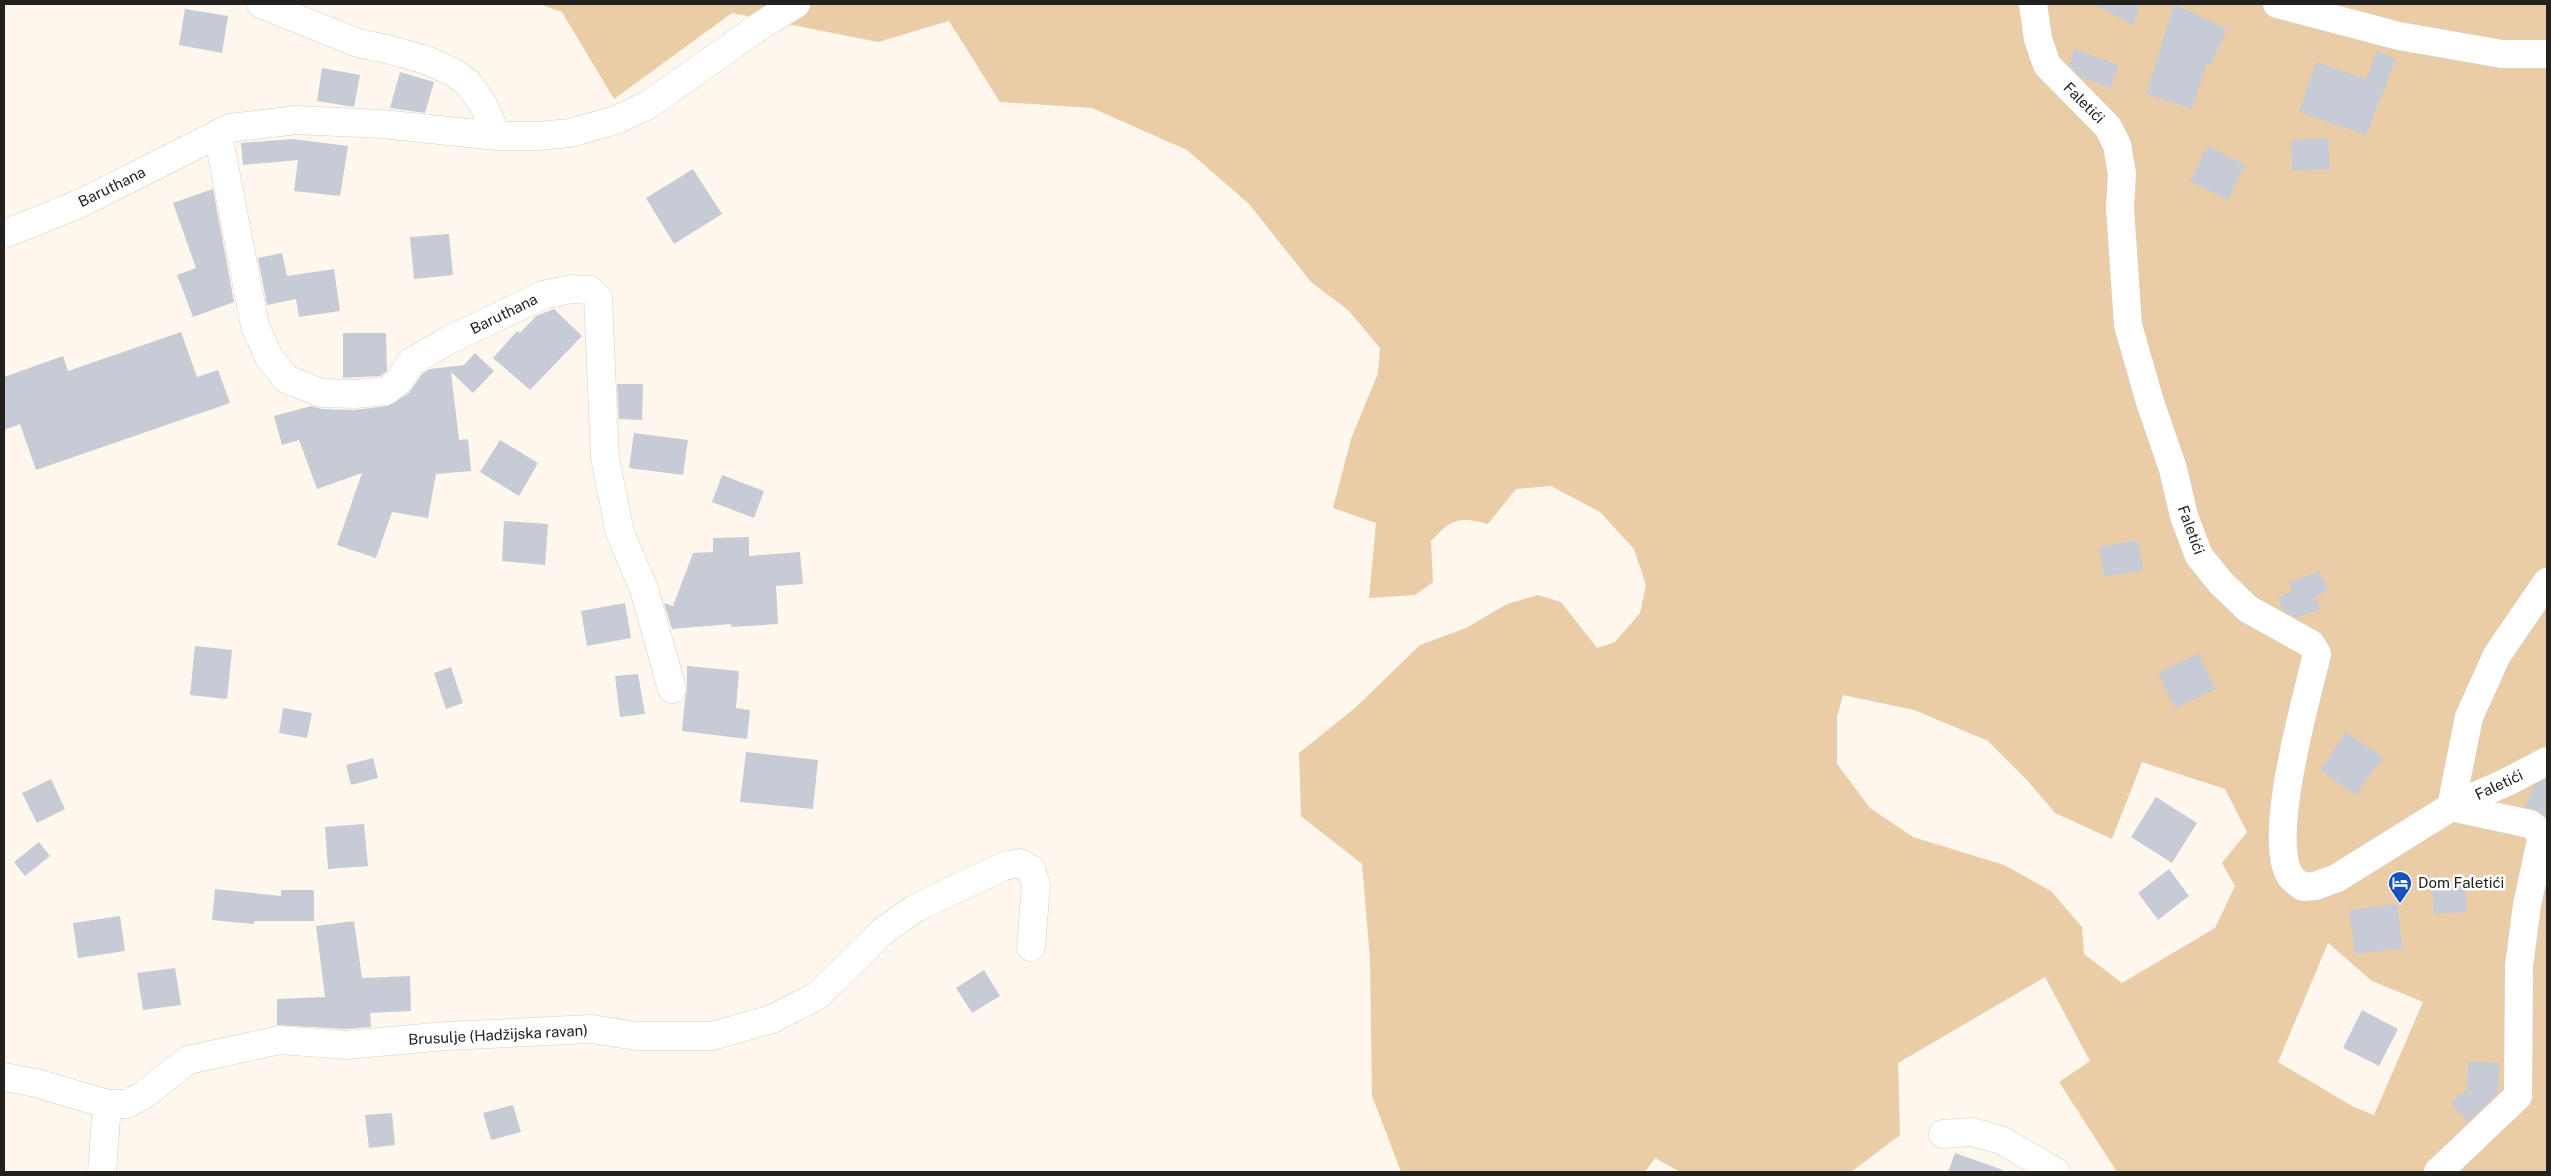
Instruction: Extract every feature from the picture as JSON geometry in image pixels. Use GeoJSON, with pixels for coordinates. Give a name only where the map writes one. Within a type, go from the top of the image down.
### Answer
{"type":"FeatureCollection","features":[{"type":"Feature","properties":{"kind":"street"},"geometry":{"type":"LineString","coordinates":[[261,4],[358,43],[418,58],[453,72],[468,84],[484,106],[497,136]]}},
{"type":"Feature","properties":{"kind":"street","name":"Baruthana"},"geometry":{"type":"LineString","coordinates":[[4,234],[80,204],[230,128],[295,120],[382,124],[497,136],[538,136],[570,133],[616,120],[648,105],[763,24],[796,4]]}},
{"type":"Feature","properties":{"kind":"street","name":"Faletići"},"geometry":{"type":"LineString","coordinates":[[2033,4],[2038,39],[2047,65],[2108,128],[2117,145],[2122,174],[2120,208],[2128,325],[2150,402],[2173,469],[2184,516],[2199,556],[2220,583],[2248,609],[2311,644],[2317,654],[2288,786],[2282,833],[2284,853],[2290,876],[2303,887],[2315,886],[2336,878],[2451,807],[2507,782],[2547,761]]}},
{"type":"Feature","properties":{"kind":"street"},"geometry":{"type":"LineString","coordinates":[[2277,4],[2398,36],[2502,54],[2547,54]]}},
{"type":"Feature","properties":{"kind":"street","name":"Baruthana"},"geometry":{"type":"LineString","coordinates":[[218,134],[244,277],[256,326],[269,357],[286,379],[322,393],[354,394],[386,391],[399,381],[411,362],[449,340],[543,295],[571,289],[590,290],[598,298],[607,467],[620,533],[644,589],[672,689]]}},
{"type":"Feature","properties":{"kind":"street","name":"Faletići"},"geometry":{"type":"LineString","coordinates":[[2451,807],[2469,717],[2497,655],[2547,582]]}},
{"type":"Feature","properties":{"kind":"street"},"geometry":{"type":"LineString","coordinates":[[2438,1172],[2518,1096],[2519,966],[2526,905],[2541,840],[2539,831],[2530,824],[2451,807]]}},
{"type":"Feature","properties":{"kind":"street","name":"Brusulje (Hadžijska ravan)"},"geometry":{"type":"LineString","coordinates":[[4,1077],[36,1083],[106,1104],[126,1104],[145,1094],[188,1060],[280,1040],[346,1046],[446,1036],[591,1029],[636,1036],[712,1036],[772,1019],[817,996],[883,930],[916,908],[1004,866],[1020,863],[1031,869],[1036,885],[1031,947]]}},
{"type":"Feature","properties":{"kind":"street"},"geometry":{"type":"LineString","coordinates":[[102,1172],[106,1104]]}},
{"type":"Feature","properties":{"kind":"street"},"geometry":{"type":"LineString","coordinates":[[1943,1134],[1972,1132],[2001,1140],[2056,1172]]}},
{"type":"Feature","properties":{"kind":"shaded area"},"geometry":{"type":"Polygon","coordinates":[[[539,4],[2547,4],[2547,1172],[2117,1172],[2059,1082],[2090,1061],[2045,977],[1898,1063],[1900,1135],[1851,1172],[1680,1172],[1655,1158],[1645,1172],[1401,1172],[1372,1096],[1370,959],[1362,864],[1301,816],[1299,753],[1355,708],[1420,645],[1466,628],[1507,604],[1538,595],[1561,602],[1597,648],[1615,642],[1640,613],[1646,585],[1634,549],[1600,512],[1551,486],[1516,489],[1488,524],[1469,520],[1456,521],[1444,528],[1431,541],[1433,582],[1415,595],[1369,598],[1376,523],[1333,508],[1351,439],[1378,373],[1380,348],[1348,310],[1311,282],[1249,204],[1187,150],[1092,108],[1000,102],[949,21],[878,42],[732,13],[614,99],[562,12],[539,4]],[[1843,695],[1837,717],[1837,764],[1870,808],[1913,837],[2004,865],[2051,891],[2082,927],[2084,954],[2122,983],[2215,928],[2235,886],[2222,863],[2247,832],[2225,789],[2142,762],[2112,839],[2055,813],[2027,780],[1988,741],[1914,710],[1843,695]],[[2328,943],[2278,1062],[2352,1106],[2374,1115],[2423,1002],[2372,981],[2328,943]]]}},
{"type":"Feature","properties":{"kind":"building"},"geometry":{"type":"Polygon","coordinates":[[[2094,4],[2140,4],[2133,25],[2094,4]]]}},
{"type":"Feature","properties":{"kind":"building"},"geometry":{"type":"Polygon","coordinates":[[[2174,4],[2227,29],[2211,65],[2207,63],[2192,109],[2146,94],[2174,4]]]}},
{"type":"Feature","properties":{"kind":"building"},"geometry":{"type":"Polygon","coordinates":[[[185,9],[228,16],[222,53],[179,45],[185,9]]]}},
{"type":"Feature","properties":{"kind":"building"},"geometry":{"type":"Polygon","coordinates":[[[2074,49],[2119,65],[2111,88],[2082,78],[2069,65],[2074,49]]]}},
{"type":"Feature","properties":{"kind":"building"},"geometry":{"type":"Polygon","coordinates":[[[2377,51],[2396,59],[2366,135],[2299,112],[2316,62],[2366,79],[2377,51]]]}},
{"type":"Feature","properties":{"kind":"building"},"geometry":{"type":"Polygon","coordinates":[[[322,68],[360,75],[354,107],[317,101],[322,68]]]}},
{"type":"Feature","properties":{"kind":"building"},"geometry":{"type":"Polygon","coordinates":[[[400,72],[434,82],[425,113],[390,108],[400,72]]]}},
{"type":"Feature","properties":{"kind":"building"},"geometry":{"type":"Polygon","coordinates":[[[2328,138],[2330,169],[2292,171],[2291,140],[2328,138]]]}},
{"type":"Feature","properties":{"kind":"building"},"geometry":{"type":"Polygon","coordinates":[[[293,139],[348,146],[340,196],[294,191],[298,160],[243,165],[241,143],[293,139]]]}},
{"type":"Feature","properties":{"kind":"building"},"geometry":{"type":"Polygon","coordinates":[[[2208,146],[2245,165],[2228,200],[2190,181],[2208,146]]]}},
{"type":"Feature","properties":{"kind":"building"},"geometry":{"type":"Polygon","coordinates":[[[693,169],[722,214],[674,244],[646,198],[693,169]]]}},
{"type":"Feature","properties":{"kind":"building"},"geometry":{"type":"Polygon","coordinates":[[[213,189],[234,302],[193,317],[177,275],[196,268],[173,203],[213,189]]]}},
{"type":"Feature","properties":{"kind":"building"},"geometry":{"type":"Polygon","coordinates":[[[449,234],[453,275],[414,279],[410,237],[449,234]]]}},
{"type":"Feature","properties":{"kind":"building"},"geometry":{"type":"Polygon","coordinates":[[[282,253],[287,276],[334,269],[340,311],[299,317],[296,299],[267,305],[258,258],[282,253]]]}},
{"type":"Feature","properties":{"kind":"building"},"geometry":{"type":"Polygon","coordinates":[[[554,309],[582,336],[530,390],[493,358],[517,331],[520,333],[536,316],[554,309]]]}},
{"type":"Feature","properties":{"kind":"building"},"geometry":{"type":"Polygon","coordinates":[[[181,332],[197,377],[218,370],[230,403],[36,470],[20,424],[4,430],[4,377],[63,356],[68,371],[181,332]]]}},
{"type":"Feature","properties":{"kind":"building"},"geometry":{"type":"Polygon","coordinates":[[[343,333],[386,333],[387,371],[380,376],[343,378],[343,333]]]}},
{"type":"Feature","properties":{"kind":"building"},"geometry":{"type":"Polygon","coordinates":[[[475,353],[494,371],[473,393],[451,372],[459,440],[468,439],[471,471],[436,474],[428,518],[392,512],[376,558],[337,545],[362,473],[317,489],[299,440],[282,445],[274,416],[311,406],[322,409],[354,410],[388,406],[409,393],[422,374],[430,369],[464,365],[475,353]]]}},
{"type":"Feature","properties":{"kind":"building"},"geometry":{"type":"Polygon","coordinates":[[[617,384],[643,384],[642,420],[619,419],[617,384]]]}},
{"type":"Feature","properties":{"kind":"building"},"geometry":{"type":"Polygon","coordinates":[[[634,433],[688,440],[683,475],[629,468],[634,433]]]}},
{"type":"Feature","properties":{"kind":"building"},"geometry":{"type":"Polygon","coordinates":[[[500,440],[538,463],[519,496],[480,472],[500,440]]]}},
{"type":"Feature","properties":{"kind":"building"},"geometry":{"type":"Polygon","coordinates":[[[722,475],[764,491],[754,518],[712,502],[722,475]]]}},
{"type":"Feature","properties":{"kind":"building"},"geometry":{"type":"Polygon","coordinates":[[[504,521],[548,524],[545,565],[502,561],[504,521]]]}},
{"type":"Feature","properties":{"kind":"building"},"geometry":{"type":"Polygon","coordinates":[[[749,537],[749,556],[800,552],[803,584],[776,586],[778,624],[731,627],[731,624],[672,629],[664,603],[673,606],[693,553],[713,552],[713,538],[749,537]]]}},
{"type":"Feature","properties":{"kind":"building"},"geometry":{"type":"Polygon","coordinates":[[[2138,540],[2143,570],[2104,577],[2099,547],[2138,540]]]}},
{"type":"Feature","properties":{"kind":"building"},"geometry":{"type":"Polygon","coordinates":[[[2320,571],[2328,591],[2315,596],[2320,609],[2296,618],[2283,611],[2278,597],[2292,592],[2289,582],[2320,571]]]}},
{"type":"Feature","properties":{"kind":"building"},"geometry":{"type":"Polygon","coordinates":[[[625,603],[631,638],[587,646],[581,611],[625,603]]]}},
{"type":"Feature","properties":{"kind":"building"},"geometry":{"type":"Polygon","coordinates":[[[195,646],[232,650],[227,699],[190,695],[195,646]]]}},
{"type":"Feature","properties":{"kind":"building"},"geometry":{"type":"Polygon","coordinates":[[[2199,653],[2216,689],[2175,708],[2158,673],[2199,653]]]}},
{"type":"Feature","properties":{"kind":"building"},"geometry":{"type":"Polygon","coordinates":[[[687,666],[739,671],[736,708],[750,710],[747,739],[682,731],[687,692],[687,666]]]}},
{"type":"Feature","properties":{"kind":"building"},"geometry":{"type":"Polygon","coordinates":[[[451,667],[463,703],[446,709],[434,673],[451,667]]]}},
{"type":"Feature","properties":{"kind":"building"},"geometry":{"type":"Polygon","coordinates":[[[638,674],[645,714],[620,717],[615,676],[638,674]]]}},
{"type":"Feature","properties":{"kind":"building"},"geometry":{"type":"Polygon","coordinates":[[[283,708],[312,713],[307,738],[279,733],[283,708]]]}},
{"type":"Feature","properties":{"kind":"building"},"geometry":{"type":"Polygon","coordinates":[[[2346,732],[2383,757],[2356,795],[2320,770],[2346,732]]]}},
{"type":"Feature","properties":{"kind":"building"},"geometry":{"type":"Polygon","coordinates":[[[746,752],[818,760],[813,809],[740,802],[746,752]]]}},
{"type":"Feature","properties":{"kind":"building"},"geometry":{"type":"Polygon","coordinates":[[[373,758],[378,778],[351,785],[346,765],[373,758]]]}},
{"type":"Feature","properties":{"kind":"building"},"geometry":{"type":"Polygon","coordinates":[[[51,779],[65,809],[37,823],[22,793],[51,779]]]}},
{"type":"Feature","properties":{"kind":"building"},"geometry":{"type":"Polygon","coordinates":[[[2547,779],[2547,816],[2525,806],[2534,785],[2547,779]]]}},
{"type":"Feature","properties":{"kind":"building"},"geometry":{"type":"Polygon","coordinates":[[[2156,797],[2197,823],[2172,863],[2131,837],[2156,797]]]}},
{"type":"Feature","properties":{"kind":"building"},"geometry":{"type":"Polygon","coordinates":[[[364,824],[368,866],[328,869],[325,827],[364,824]]]}},
{"type":"Feature","properties":{"kind":"building"},"geometry":{"type":"Polygon","coordinates":[[[39,842],[50,856],[25,876],[14,862],[39,842]]]}},
{"type":"Feature","properties":{"kind":"building"},"geometry":{"type":"Polygon","coordinates":[[[2169,869],[2189,896],[2158,920],[2138,893],[2169,869]]]}},
{"type":"Feature","properties":{"kind":"building"},"geometry":{"type":"Polygon","coordinates":[[[2465,882],[2467,912],[2434,914],[2432,884],[2465,882]]]}},
{"type":"Feature","properties":{"kind":"building"},"geometry":{"type":"Polygon","coordinates":[[[215,889],[281,896],[281,890],[314,890],[314,921],[254,921],[254,924],[212,920],[215,889]]]}},
{"type":"Feature","properties":{"kind":"building"},"geometry":{"type":"Polygon","coordinates":[[[2397,904],[2403,948],[2355,954],[2349,910],[2397,904]]]}},
{"type":"Feature","properties":{"kind":"building"},"geometry":{"type":"Polygon","coordinates":[[[120,916],[125,951],[78,958],[73,923],[120,916]]]}},
{"type":"Feature","properties":{"kind":"building"},"geometry":{"type":"Polygon","coordinates":[[[354,921],[362,978],[410,976],[411,1011],[370,1013],[371,1027],[346,1029],[277,1025],[277,999],[325,997],[316,926],[354,921]]]}},
{"type":"Feature","properties":{"kind":"building"},"geometry":{"type":"Polygon","coordinates":[[[175,968],[181,1005],[143,1010],[137,973],[175,968]]]}},
{"type":"Feature","properties":{"kind":"building"},"geometry":{"type":"Polygon","coordinates":[[[984,970],[1000,996],[972,1013],[956,988],[984,970]]]}},
{"type":"Feature","properties":{"kind":"building"},"geometry":{"type":"Polygon","coordinates":[[[2362,1010],[2398,1029],[2379,1066],[2343,1048],[2362,1010]]]}},
{"type":"Feature","properties":{"kind":"building"},"geometry":{"type":"Polygon","coordinates":[[[2468,1061],[2500,1063],[2498,1093],[2468,1122],[2451,1103],[2467,1089],[2468,1061]]]}},
{"type":"Feature","properties":{"kind":"building"},"geometry":{"type":"Polygon","coordinates":[[[513,1105],[521,1132],[491,1140],[483,1113],[513,1105]]]}},
{"type":"Feature","properties":{"kind":"building"},"geometry":{"type":"Polygon","coordinates":[[[392,1113],[395,1145],[369,1148],[365,1115],[392,1113]]]}},
{"type":"Feature","properties":{"kind":"building"},"geometry":{"type":"Polygon","coordinates":[[[1955,1153],[2003,1170],[2002,1172],[1948,1172],[1955,1153]]]}},
{"type":"Feature","properties":{"kind":"place","name":"Dom Faletići"},"geometry":{"type":"Point","coordinates":[2400,904]}}]}
